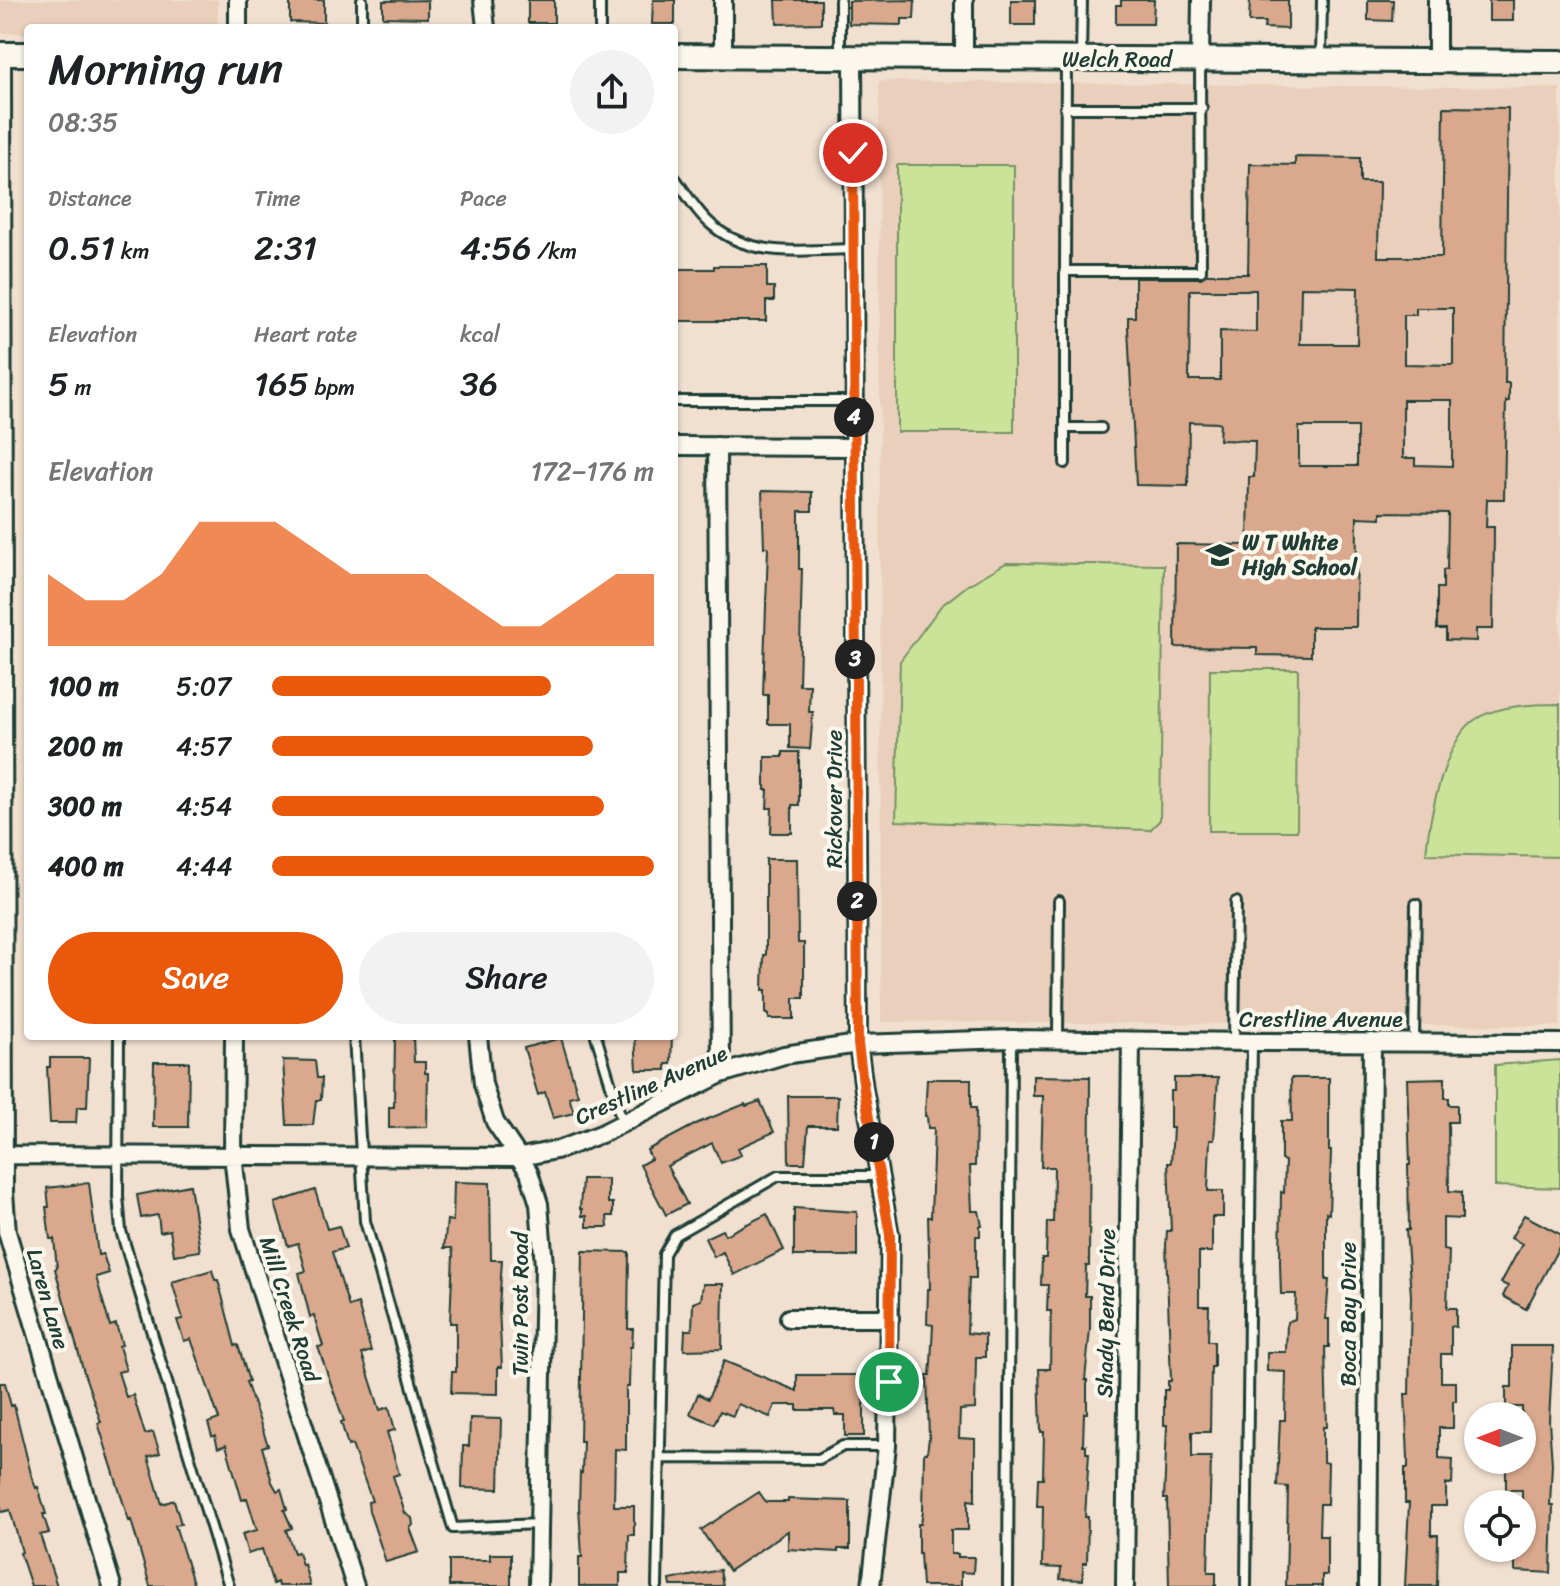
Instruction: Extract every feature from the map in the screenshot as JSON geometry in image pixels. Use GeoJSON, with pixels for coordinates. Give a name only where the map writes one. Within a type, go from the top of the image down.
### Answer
{"type":"FeatureCollection","features":[{"type":"Feature","properties":{"kind":"street"},"geometry":{"type":"LineString","coordinates":[[238,0],[238,24]]}},
{"type":"Feature","properties":{"kind":"street"},"geometry":{"type":"LineString","coordinates":[[483,0],[486,24]]}},
{"type":"Feature","properties":{"kind":"street"},"geometry":{"type":"LineString","coordinates":[[723,0],[723,55]]}},
{"type":"Feature","properties":{"kind":"street"},"geometry":{"type":"LineString","coordinates":[[964,0],[964,57]]}},
{"type":"Feature","properties":{"kind":"street"},"geometry":{"type":"LineString","coordinates":[[1200,59],[1201,0]]}},
{"type":"Feature","properties":{"kind":"street"},"geometry":{"type":"LineString","coordinates":[[1437,0],[1437,61]]}},
{"type":"Feature","properties":{"kind":"street"},"geometry":{"type":"LineString","coordinates":[[1,54],[24,54]]}},
{"type":"Feature","properties":{"kind":"street","name":"Laren Lane"},"geometry":{"type":"LineString","coordinates":[[1,54],[2,1155],[7,1232],[13,1261],[112,1586]]}},
{"type":"Feature","properties":{"kind":"street","name":"Welch Road"},"geometry":{"type":"LineString","coordinates":[[678,56],[1560,62]]}},
{"type":"Feature","properties":{"kind":"street","name":"Rickover Drive"},"geometry":{"type":"LineString","coordinates":[[846,56],[854,249],[858,1044],[890,1235],[887,1446],[871,1586]]}},
{"type":"Feature","properties":{"kind":"street"},"geometry":{"type":"LineString","coordinates":[[678,446],[853,447]]}},
{"type":"Feature","properties":{"kind":"street"},"geometry":{"type":"LineString","coordinates":[[717,446],[721,1074]]}},
{"type":"Feature","properties":{"kind":"street","name":"Crestline Avenue"},"geometry":{"type":"LineString","coordinates":[[2,1155],[521,1157],[561,1149],[623,1125],[721,1074],[784,1055],[858,1044],[1011,1039],[1560,1043]]}},
{"type":"Feature","properties":{"kind":"street","name":"Mill Creek Road"},"geometry":{"type":"LineString","coordinates":[[234,1040],[233,1154],[241,1229],[355,1586]]}},
{"type":"Feature","properties":{"kind":"street","name":"Twin Post Road"},"geometry":{"type":"LineString","coordinates":[[478,1040],[483,1084],[495,1122],[529,1172],[543,1228],[538,1586]]}},
{"type":"Feature","properties":{"kind":"street","name":"Shady Bend Drive"},"geometry":{"type":"LineString","coordinates":[[1125,1586],[1131,1041]]}},
{"type":"Feature","properties":{"kind":"street","name":"Boca Bay Drive"},"geometry":{"type":"LineString","coordinates":[[1368,1586],[1372,1042]]}},
{"type":"Feature","properties":{"kind":"street"},"geometry":{"type":"LineString","coordinates":[[789,1318],[890,1318]]}},
{"type":"Feature","properties":{"kind":"lane"},"geometry":{"type":"LineString","coordinates":[[362,0],[362,24]]}},
{"type":"Feature","properties":{"kind":"lane"},"geometry":{"type":"LineString","coordinates":[[600,0],[600,24]]}},
{"type":"Feature","properties":{"kind":"lane"},"geometry":{"type":"LineString","coordinates":[[840,0],[846,56]]}},
{"type":"Feature","properties":{"kind":"lane"},"geometry":{"type":"LineString","coordinates":[[1065,463],[1065,108],[1082,0]]}},
{"type":"Feature","properties":{"kind":"lane"},"geometry":{"type":"LineString","coordinates":[[1321,60],[1322,0]]}},
{"type":"Feature","properties":{"kind":"lane"},"geometry":{"type":"LineString","coordinates":[[1065,271],[1201,271],[1200,59]]}},
{"type":"Feature","properties":{"kind":"lane"},"geometry":{"type":"LineString","coordinates":[[1065,108],[1202,108]]}},
{"type":"Feature","properties":{"kind":"lane"},"geometry":{"type":"LineString","coordinates":[[678,182],[713,226],[746,245],[787,250],[854,249]]}},
{"type":"Feature","properties":{"kind":"lane"},"geometry":{"type":"LineString","coordinates":[[678,401],[854,401]]}},
{"type":"Feature","properties":{"kind":"lane"},"geometry":{"type":"LineString","coordinates":[[1065,428],[1101,428]]}},
{"type":"Feature","properties":{"kind":"lane"},"geometry":{"type":"LineString","coordinates":[[1058,1039],[1059,901]]}},
{"type":"Feature","properties":{"kind":"lane"},"geometry":{"type":"LineString","coordinates":[[1236,902],[1235,990],[1243,1042],[1246,1586]]}},
{"type":"Feature","properties":{"kind":"lane"},"geometry":{"type":"LineString","coordinates":[[1414,1041],[1416,904]]}},
{"type":"Feature","properties":{"kind":"lane"},"geometry":{"type":"LineString","coordinates":[[1008,1586],[1011,1039]]}},
{"type":"Feature","properties":{"kind":"lane"},"geometry":{"type":"LineString","coordinates":[[119,1040],[118,1213],[121,1231],[229,1586]]}},
{"type":"Feature","properties":{"kind":"lane"},"geometry":{"type":"LineString","coordinates":[[354,1040],[365,1221],[453,1528],[539,1524]]}},
{"type":"Feature","properties":{"kind":"lane"},"geometry":{"type":"LineString","coordinates":[[597,1040],[623,1125]]}},
{"type":"Feature","properties":{"kind":"lane"},"geometry":{"type":"LineString","coordinates":[[657,1586],[664,1254],[675,1235],[778,1176],[880,1176]]}},
{"type":"Feature","properties":{"kind":"lane"},"geometry":{"type":"LineString","coordinates":[[660,1458],[819,1459],[843,1446],[887,1446]]}},
{"type":"Feature","properties":{"kind":"shaded area"},"geometry":{"type":"Polygon","coordinates":[[[0,0],[218,0],[218,24],[24,24],[24,33],[0,33],[0,0]]]}},
{"type":"Feature","properties":{"kind":"shaded area","name":"W T White High School"},"geometry":{"type":"Polygon","coordinates":[[[879,81],[1560,88],[1560,1026],[881,1022],[879,81]]]}},
{"type":"Feature","properties":{"kind":"green space"},"geometry":{"type":"Polygon","coordinates":[[[897,165],[1014,165],[1014,432],[897,432],[897,165]]]}},
{"type":"Feature","properties":{"kind":"green space"},"geometry":{"type":"Polygon","coordinates":[[[1006,563],[1164,565],[1160,820],[1150,830],[896,821],[900,661],[941,606],[968,585],[1006,563]]]}},
{"type":"Feature","properties":{"kind":"green space"},"geometry":{"type":"Polygon","coordinates":[[[1210,669],[1298,669],[1297,831],[1209,831],[1210,669]]]}},
{"type":"Feature","properties":{"kind":"green space"},"geometry":{"type":"Polygon","coordinates":[[[1560,704],[1560,857],[1426,854],[1440,780],[1465,729],[1485,714],[1506,708],[1560,704]]]}},
{"type":"Feature","properties":{"kind":"green space"},"geometry":{"type":"Polygon","coordinates":[[[1560,1060],[1560,1188],[1495,1186],[1495,1065],[1560,1060]]]}},
{"type":"Feature","properties":{"kind":"building"},"geometry":{"type":"Polygon","coordinates":[[[290,0],[324,0],[324,23],[290,22],[290,0]]]}},
{"type":"Feature","properties":{"kind":"building"},"geometry":{"type":"Polygon","coordinates":[[[428,0],[428,18],[383,17],[383,1],[428,0]]]}},
{"type":"Feature","properties":{"kind":"building"},"geometry":{"type":"Polygon","coordinates":[[[528,0],[554,0],[554,23],[528,23],[528,0]]]}},
{"type":"Feature","properties":{"kind":"building"},"geometry":{"type":"Polygon","coordinates":[[[653,0],[675,0],[675,24],[652,24],[653,0]]]}},
{"type":"Feature","properties":{"kind":"building"},"geometry":{"type":"Polygon","coordinates":[[[776,0],[821,0],[821,23],[777,24],[776,0]]]}},
{"type":"Feature","properties":{"kind":"building"},"geometry":{"type":"Polygon","coordinates":[[[915,0],[914,19],[902,19],[902,25],[849,24],[849,1],[915,0]]]}},
{"type":"Feature","properties":{"kind":"building"},"geometry":{"type":"Polygon","coordinates":[[[1011,0],[1035,0],[1035,25],[1011,25],[1011,0]]]}},
{"type":"Feature","properties":{"kind":"building"},"geometry":{"type":"Polygon","coordinates":[[[1121,0],[1154,0],[1153,24],[1116,24],[1116,5],[1121,5],[1121,0]]]}},
{"type":"Feature","properties":{"kind":"building"},"geometry":{"type":"Polygon","coordinates":[[[1250,0],[1288,0],[1288,29],[1264,28],[1265,22],[1249,22],[1250,0]]]}},
{"type":"Feature","properties":{"kind":"building"},"geometry":{"type":"Polygon","coordinates":[[[1368,0],[1393,0],[1392,21],[1368,20],[1368,0]]]}},
{"type":"Feature","properties":{"kind":"building"},"geometry":{"type":"Polygon","coordinates":[[[1489,0],[1513,0],[1513,21],[1489,21],[1489,0]]]}},
{"type":"Feature","properties":{"kind":"building"},"geometry":{"type":"Polygon","coordinates":[[[1444,107],[1508,108],[1505,383],[1509,383],[1509,401],[1506,401],[1504,499],[1487,499],[1486,527],[1494,527],[1493,629],[1476,629],[1476,641],[1446,640],[1446,629],[1437,629],[1437,588],[1443,588],[1443,570],[1447,570],[1448,513],[1381,512],[1381,518],[1357,517],[1356,627],[1311,627],[1311,656],[1257,655],[1257,648],[1175,647],[1176,544],[1248,545],[1249,477],[1254,477],[1255,441],[1219,440],[1220,423],[1189,422],[1188,486],[1136,485],[1128,328],[1128,317],[1135,317],[1135,278],[1248,274],[1250,164],[1295,165],[1295,157],[1360,158],[1360,182],[1379,182],[1378,257],[1442,257],[1444,107]],[[1301,287],[1300,344],[1357,344],[1358,288],[1301,287]],[[1190,290],[1189,380],[1220,380],[1220,331],[1256,332],[1256,290],[1190,290]],[[1416,308],[1416,315],[1404,315],[1404,364],[1453,365],[1453,308],[1416,308]],[[1403,400],[1403,458],[1415,458],[1415,465],[1452,466],[1452,400],[1403,400]],[[1299,427],[1299,466],[1357,466],[1357,427],[1299,427]]]}},
{"type":"Feature","properties":{"kind":"building"},"geometry":{"type":"Polygon","coordinates":[[[714,266],[767,266],[767,287],[774,287],[774,301],[766,301],[766,321],[678,321],[678,269],[714,269],[714,266]]]}},
{"type":"Feature","properties":{"kind":"building"},"geometry":{"type":"Polygon","coordinates":[[[762,491],[812,492],[812,511],[799,511],[799,569],[802,569],[799,685],[810,685],[809,712],[813,712],[810,749],[790,748],[790,724],[768,724],[768,695],[763,695],[768,547],[764,547],[762,491]]]}},
{"type":"Feature","properties":{"kind":"building"},"geometry":{"type":"Polygon","coordinates":[[[783,752],[799,752],[799,805],[792,805],[792,833],[771,833],[772,808],[767,808],[765,757],[783,757],[783,752]]]}},
{"type":"Feature","properties":{"kind":"building"},"geometry":{"type":"Polygon","coordinates":[[[766,859],[797,859],[798,943],[804,943],[804,998],[794,998],[794,1019],[769,1019],[769,1014],[766,1014],[766,990],[763,990],[766,859]]]}},
{"type":"Feature","properties":{"kind":"building"},"geometry":{"type":"Polygon","coordinates":[[[395,1040],[413,1040],[414,1062],[425,1062],[425,1073],[428,1073],[427,1127],[389,1128],[389,1107],[394,1107],[395,1040]]]}},
{"type":"Feature","properties":{"kind":"building"},"geometry":{"type":"Polygon","coordinates":[[[562,1040],[578,1095],[569,1097],[574,1113],[553,1118],[545,1092],[538,1095],[524,1048],[562,1040]]]}},
{"type":"Feature","properties":{"kind":"building"},"geometry":{"type":"Polygon","coordinates":[[[635,1040],[672,1040],[671,1064],[666,1064],[666,1070],[637,1070],[635,1040]]]}},
{"type":"Feature","properties":{"kind":"building"},"geometry":{"type":"Polygon","coordinates":[[[50,1058],[89,1058],[87,1107],[77,1107],[76,1123],[50,1123],[47,1067],[50,1067],[50,1058]]]}},
{"type":"Feature","properties":{"kind":"building"},"geometry":{"type":"Polygon","coordinates":[[[283,1060],[315,1061],[317,1078],[322,1078],[321,1100],[316,1100],[313,1125],[287,1125],[283,1060]]]}},
{"type":"Feature","properties":{"kind":"building"},"geometry":{"type":"Polygon","coordinates":[[[154,1062],[189,1062],[188,1127],[153,1127],[154,1062]]]}},
{"type":"Feature","properties":{"kind":"building"},"geometry":{"type":"Polygon","coordinates":[[[1033,1076],[1090,1077],[1089,1266],[1086,1266],[1085,1296],[1090,1296],[1090,1329],[1083,1445],[1089,1453],[1085,1517],[1088,1517],[1087,1563],[1083,1563],[1083,1580],[1060,1579],[1061,1568],[1042,1567],[1043,1506],[1037,1506],[1038,1478],[1043,1478],[1044,1432],[1041,1432],[1039,1369],[1050,1369],[1051,1311],[1047,1311],[1048,1285],[1041,1285],[1042,1258],[1046,1258],[1047,1222],[1053,1222],[1054,1167],[1041,1167],[1043,1096],[1033,1096],[1033,1076]]]}},
{"type":"Feature","properties":{"kind":"building"},"geometry":{"type":"Polygon","coordinates":[[[1174,1078],[1218,1078],[1214,1140],[1210,1140],[1208,1191],[1223,1191],[1223,1217],[1212,1217],[1212,1252],[1199,1252],[1199,1306],[1209,1306],[1208,1341],[1214,1341],[1210,1432],[1192,1432],[1192,1457],[1211,1457],[1208,1572],[1216,1572],[1216,1586],[1169,1586],[1167,1499],[1164,1499],[1167,1425],[1164,1425],[1164,1390],[1168,1390],[1168,1381],[1171,1381],[1166,1245],[1167,1231],[1171,1231],[1168,1163],[1171,1163],[1173,1128],[1170,1128],[1170,1091],[1174,1091],[1174,1078]]]}},
{"type":"Feature","properties":{"kind":"building"},"geometry":{"type":"Polygon","coordinates":[[[1291,1078],[1329,1078],[1331,1151],[1329,1214],[1326,1213],[1326,1280],[1329,1280],[1326,1319],[1329,1319],[1329,1347],[1325,1347],[1327,1427],[1323,1427],[1323,1462],[1328,1463],[1327,1504],[1320,1504],[1319,1536],[1327,1536],[1327,1575],[1322,1575],[1322,1586],[1286,1586],[1288,1487],[1277,1486],[1280,1420],[1285,1420],[1286,1372],[1267,1371],[1267,1352],[1286,1352],[1287,1322],[1295,1319],[1296,1294],[1281,1294],[1280,1264],[1281,1192],[1284,1193],[1285,1161],[1281,1160],[1281,1121],[1292,1121],[1291,1078]]]}},
{"type":"Feature","properties":{"kind":"building"},"geometry":{"type":"Polygon","coordinates":[[[1445,1078],[1445,1098],[1449,1098],[1449,1105],[1457,1105],[1457,1122],[1448,1122],[1449,1191],[1462,1192],[1462,1219],[1443,1218],[1443,1250],[1449,1251],[1447,1308],[1456,1308],[1456,1327],[1451,1326],[1451,1354],[1441,1354],[1441,1382],[1456,1382],[1456,1401],[1453,1401],[1453,1428],[1439,1428],[1439,1458],[1453,1459],[1452,1484],[1446,1484],[1446,1506],[1431,1506],[1431,1535],[1438,1535],[1437,1586],[1405,1586],[1409,1503],[1405,1503],[1408,1458],[1405,1394],[1409,1394],[1411,1295],[1406,1230],[1409,1230],[1410,1165],[1407,1079],[1445,1078]]]}},
{"type":"Feature","properties":{"kind":"building"},"geometry":{"type":"Polygon","coordinates":[[[927,1079],[971,1079],[971,1108],[976,1108],[975,1166],[970,1166],[972,1211],[979,1211],[982,1226],[980,1236],[976,1236],[976,1278],[969,1278],[967,1333],[985,1335],[985,1357],[976,1357],[975,1409],[960,1410],[959,1438],[975,1439],[975,1501],[968,1500],[968,1530],[951,1530],[951,1554],[974,1557],[973,1573],[961,1572],[961,1586],[922,1586],[918,1553],[918,1524],[921,1524],[923,1511],[924,1453],[927,1453],[929,1438],[927,1375],[930,1375],[933,1325],[927,1324],[930,1289],[928,1217],[931,1217],[934,1128],[928,1128],[925,1116],[927,1079]]]}},
{"type":"Feature","properties":{"kind":"building"},"geometry":{"type":"Polygon","coordinates":[[[788,1096],[838,1096],[837,1126],[808,1126],[805,1163],[789,1163],[788,1096]]]}},
{"type":"Feature","properties":{"kind":"building"},"geometry":{"type":"Polygon","coordinates":[[[760,1101],[774,1132],[738,1148],[741,1155],[721,1163],[712,1143],[667,1166],[687,1204],[666,1215],[640,1165],[651,1159],[647,1150],[698,1123],[760,1101]]]}},
{"type":"Feature","properties":{"kind":"building"},"geometry":{"type":"Polygon","coordinates":[[[582,1179],[608,1179],[608,1203],[613,1203],[613,1216],[607,1216],[608,1227],[587,1227],[587,1216],[582,1216],[580,1209],[582,1179]]]}},
{"type":"Feature","properties":{"kind":"building"},"geometry":{"type":"Polygon","coordinates":[[[454,1182],[490,1183],[491,1260],[502,1260],[499,1308],[502,1367],[498,1367],[498,1394],[451,1393],[452,1372],[456,1372],[456,1323],[450,1323],[453,1254],[452,1248],[444,1248],[447,1220],[453,1221],[454,1182]]]}},
{"type":"Feature","properties":{"kind":"building"},"geometry":{"type":"Polygon","coordinates":[[[89,1183],[98,1255],[103,1254],[109,1273],[96,1277],[110,1326],[116,1324],[126,1370],[118,1372],[126,1397],[133,1395],[145,1434],[153,1432],[160,1453],[148,1457],[162,1504],[174,1500],[181,1524],[175,1525],[194,1586],[150,1586],[98,1423],[101,1422],[55,1269],[54,1239],[50,1239],[46,1207],[49,1207],[47,1188],[89,1183]]]}},
{"type":"Feature","properties":{"kind":"building"},"geometry":{"type":"Polygon","coordinates":[[[190,1185],[200,1251],[174,1255],[170,1230],[160,1232],[158,1215],[141,1218],[137,1195],[190,1185]]]}},
{"type":"Feature","properties":{"kind":"building"},"geometry":{"type":"Polygon","coordinates":[[[315,1190],[327,1229],[339,1226],[346,1248],[332,1252],[349,1307],[358,1304],[371,1351],[362,1354],[380,1410],[389,1407],[395,1430],[387,1432],[399,1474],[393,1476],[405,1513],[412,1518],[410,1528],[419,1552],[386,1562],[369,1511],[368,1502],[372,1501],[352,1445],[348,1446],[341,1422],[344,1421],[318,1347],[323,1346],[314,1316],[310,1317],[299,1273],[306,1271],[298,1243],[288,1246],[275,1203],[315,1190]]]}},
{"type":"Feature","properties":{"kind":"building"},"geometry":{"type":"Polygon","coordinates":[[[794,1208],[857,1212],[857,1256],[794,1256],[794,1208]]]}},
{"type":"Feature","properties":{"kind":"building"},"geometry":{"type":"Polygon","coordinates":[[[767,1214],[784,1250],[734,1275],[723,1252],[714,1257],[705,1238],[722,1230],[725,1235],[767,1214]]]}},
{"type":"Feature","properties":{"kind":"building"},"geometry":{"type":"Polygon","coordinates":[[[1524,1215],[1560,1234],[1560,1245],[1526,1309],[1503,1296],[1508,1286],[1501,1283],[1522,1244],[1511,1238],[1524,1215]]]}},
{"type":"Feature","properties":{"kind":"building"},"geometry":{"type":"Polygon","coordinates":[[[583,1251],[629,1252],[628,1329],[633,1329],[629,1387],[626,1387],[626,1450],[615,1449],[614,1506],[634,1506],[634,1535],[629,1535],[628,1573],[620,1573],[620,1586],[579,1586],[579,1557],[582,1557],[579,1506],[583,1441],[580,1441],[583,1251]]]}},
{"type":"Feature","properties":{"kind":"building"},"geometry":{"type":"Polygon","coordinates":[[[212,1270],[215,1280],[218,1280],[235,1346],[238,1345],[249,1381],[246,1382],[268,1445],[262,1447],[272,1482],[277,1491],[281,1489],[287,1509],[284,1510],[292,1528],[286,1530],[294,1553],[298,1552],[304,1564],[310,1586],[273,1584],[262,1549],[248,1554],[242,1534],[257,1530],[247,1498],[242,1500],[226,1445],[218,1448],[215,1436],[212,1436],[208,1423],[219,1419],[191,1339],[184,1341],[177,1320],[183,1319],[172,1282],[212,1270]]]}},
{"type":"Feature","properties":{"kind":"building"},"geometry":{"type":"Polygon","coordinates":[[[703,1284],[723,1284],[722,1349],[684,1350],[685,1330],[692,1330],[693,1303],[701,1300],[703,1284]]]}},
{"type":"Feature","properties":{"kind":"building"},"geometry":{"type":"Polygon","coordinates":[[[1512,1346],[1553,1346],[1549,1421],[1552,1464],[1550,1505],[1553,1505],[1551,1573],[1515,1571],[1515,1562],[1536,1562],[1536,1490],[1506,1490],[1506,1474],[1536,1474],[1536,1402],[1506,1402],[1506,1387],[1512,1387],[1512,1346]]]}},
{"type":"Feature","properties":{"kind":"building"},"geometry":{"type":"Polygon","coordinates":[[[724,1361],[797,1391],[797,1375],[864,1375],[864,1436],[845,1436],[845,1415],[835,1415],[834,1410],[797,1410],[797,1405],[775,1405],[770,1417],[738,1404],[733,1416],[720,1411],[714,1424],[690,1414],[698,1394],[708,1399],[724,1361]]]}},
{"type":"Feature","properties":{"kind":"building"},"geometry":{"type":"Polygon","coordinates":[[[0,1383],[5,1383],[11,1406],[14,1405],[32,1478],[46,1514],[43,1514],[49,1533],[40,1535],[57,1586],[31,1586],[10,1510],[2,1512],[0,1383]]]}},
{"type":"Feature","properties":{"kind":"building"},"geometry":{"type":"Polygon","coordinates":[[[470,1418],[501,1419],[499,1489],[462,1488],[463,1446],[469,1446],[470,1418]]]}},
{"type":"Feature","properties":{"kind":"building"},"geometry":{"type":"Polygon","coordinates":[[[759,1492],[766,1502],[788,1502],[788,1499],[850,1501],[850,1549],[838,1549],[838,1552],[788,1549],[788,1531],[729,1571],[701,1530],[759,1492]]]}},
{"type":"Feature","properties":{"kind":"building"},"geometry":{"type":"Polygon","coordinates":[[[490,1554],[511,1554],[511,1586],[449,1586],[449,1560],[490,1560],[490,1554]]]}},
{"type":"Feature","properties":{"kind":"building"},"geometry":{"type":"Polygon","coordinates":[[[720,1570],[723,1586],[671,1586],[670,1580],[720,1570]]]}},
{"type":"Feature","properties":{"kind":"place","name":"W T White High School"},"geometry":{"type":"Point","coordinates":[1220,555]}},
{"type":"Feature","properties":{"kind":"route"},"geometry":{"type":"LineString","coordinates":[[853,153],[858,1044],[890,1235],[889,1382]]}}]}
